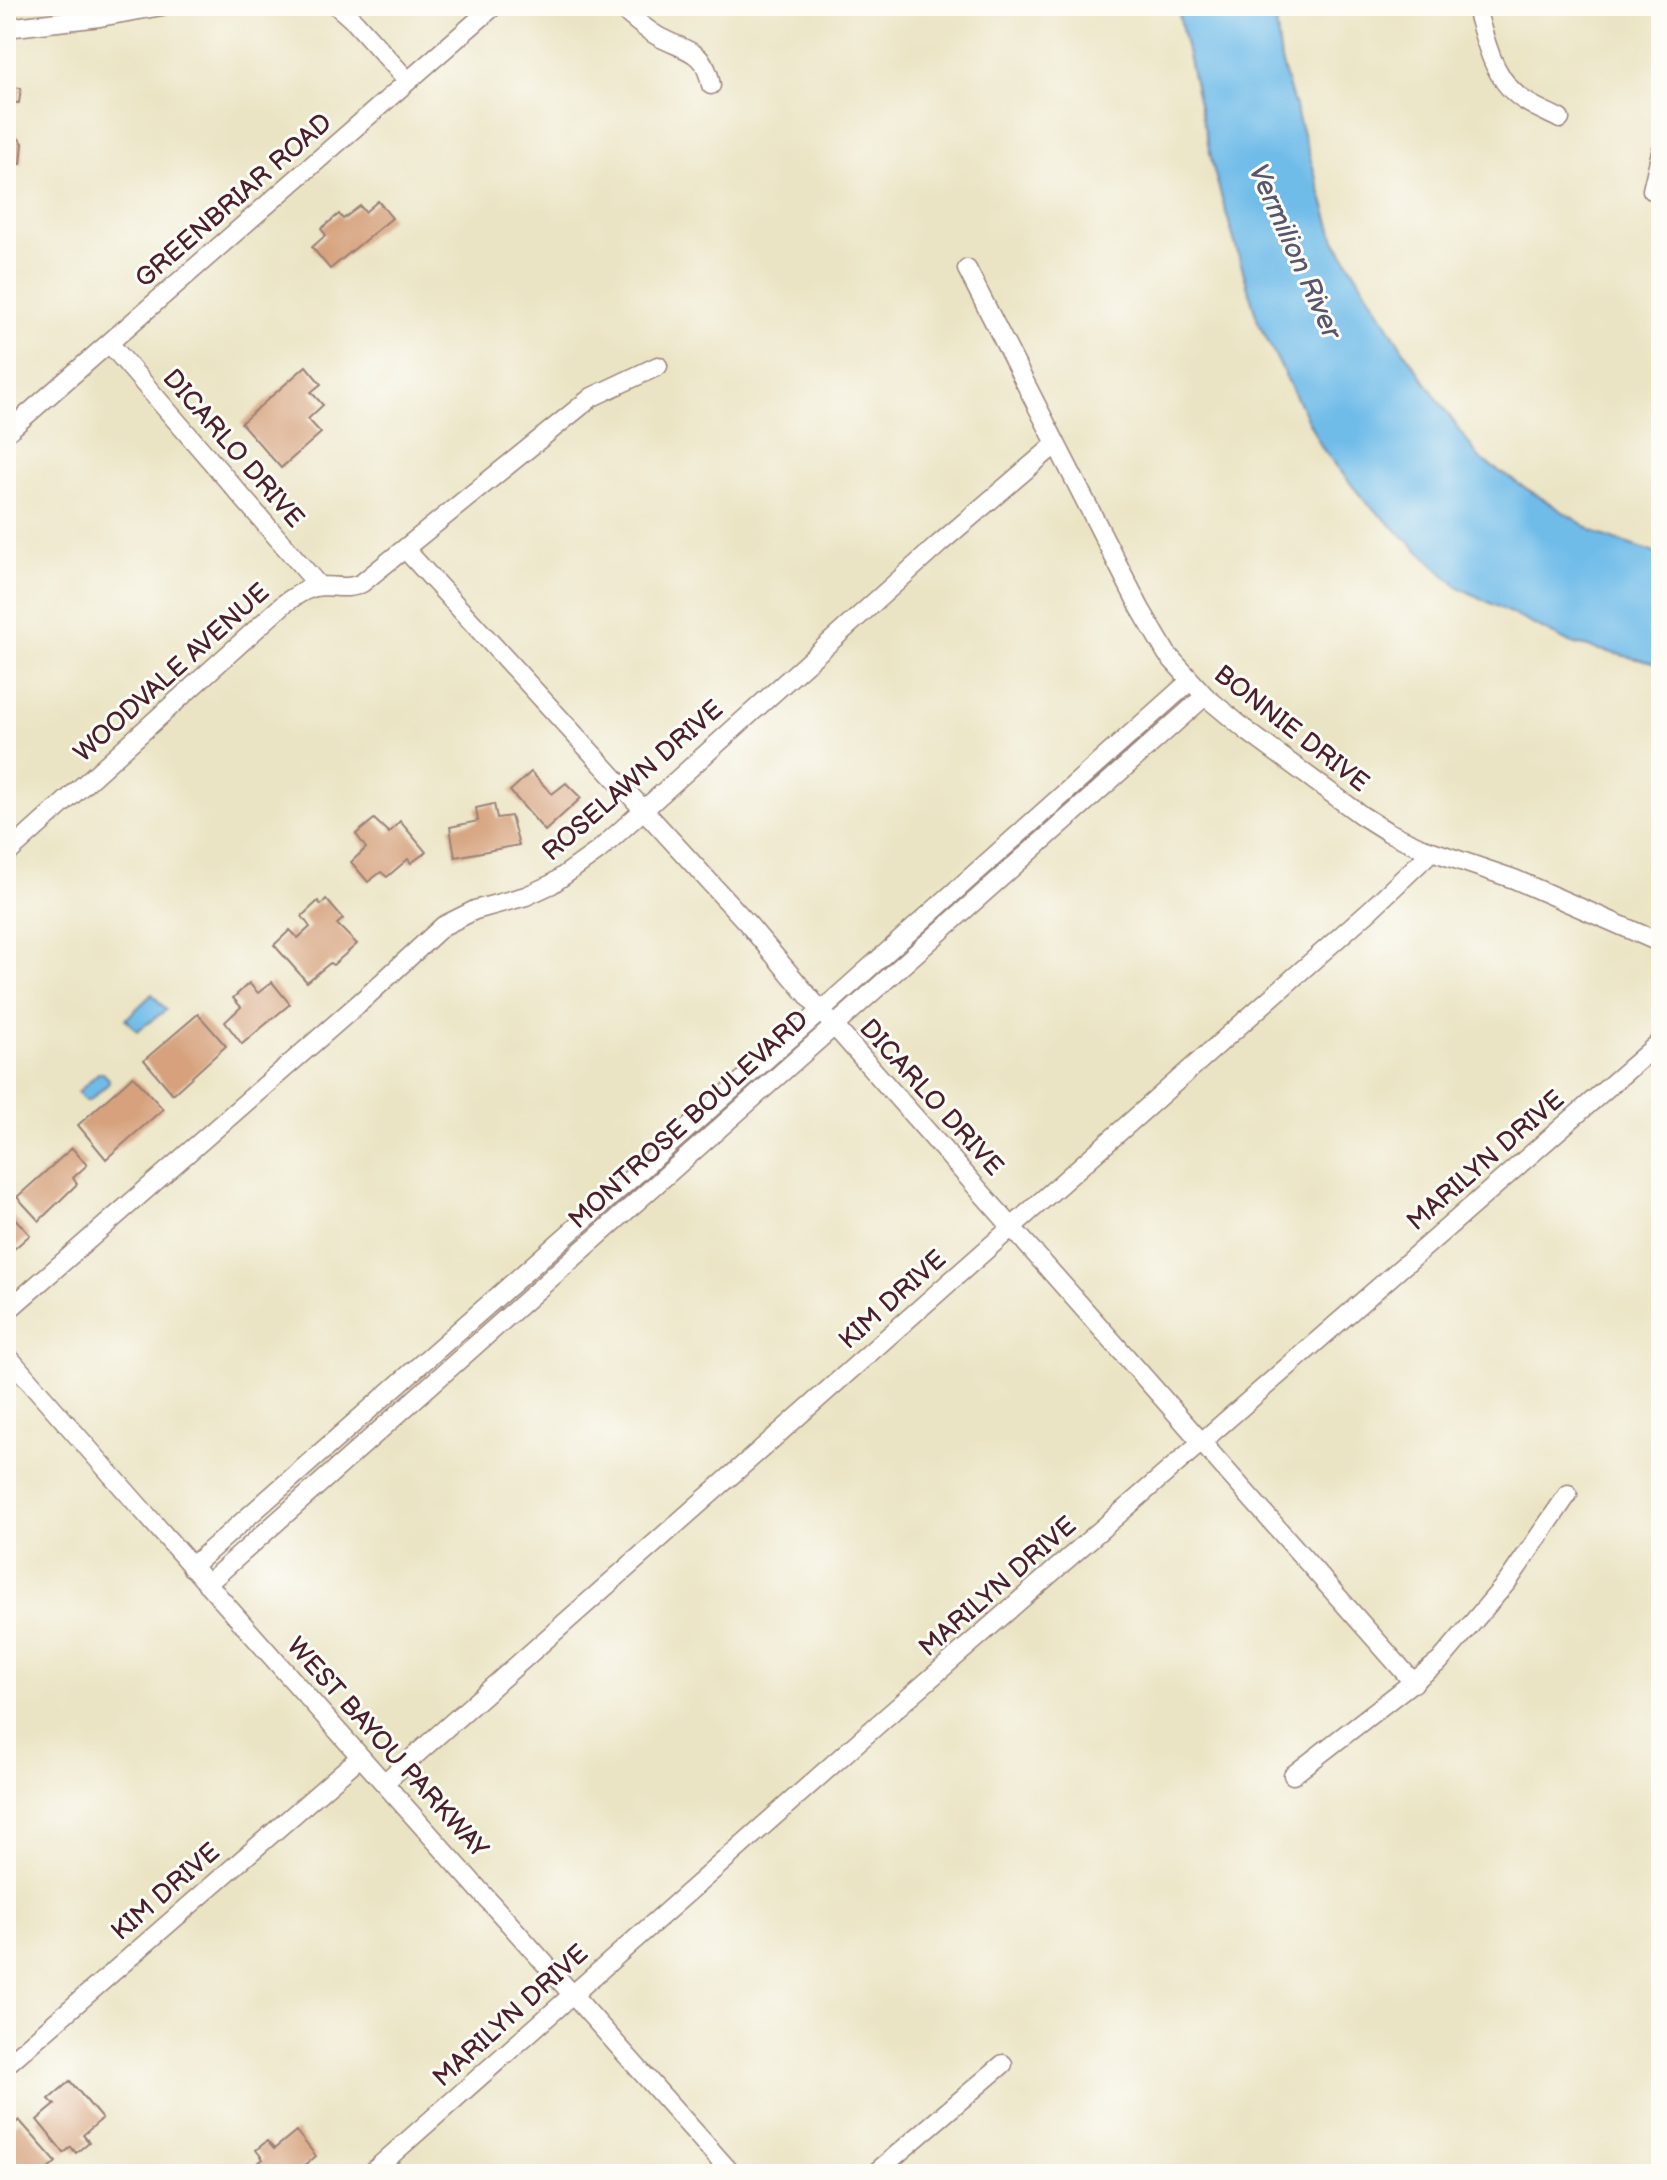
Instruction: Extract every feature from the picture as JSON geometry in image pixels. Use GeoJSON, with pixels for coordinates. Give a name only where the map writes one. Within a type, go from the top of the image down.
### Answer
{"type":"FeatureCollection","features":[{"type":"Feature","properties":{"kind":"street"},"geometry":{"type":"LineString","coordinates":[[6,28],[162,6]]}},
{"type":"Feature","properties":{"kind":"street"},"geometry":{"type":"LineString","coordinates":[[337,6],[408,81]]}},
{"type":"Feature","properties":{"kind":"street","name":"GREENBRIAR ROAD"},"geometry":{"type":"LineString","coordinates":[[6,433],[494,6]]}},
{"type":"Feature","properties":{"kind":"street"},"geometry":{"type":"LineString","coordinates":[[619,6],[649,30],[689,48],[709,74],[711,85]]}},
{"type":"Feature","properties":{"kind":"street"},"geometry":{"type":"LineString","coordinates":[[1475,6],[1496,72],[1524,101],[1560,119]]}},
{"type":"Feature","properties":{"kind":"street"},"geometry":{"type":"LineString","coordinates":[[1652,190],[1661,152]]}},
{"type":"Feature","properties":{"kind":"street","name":"BONNIE DRIVE"},"geometry":{"type":"LineString","coordinates":[[967,269],[1140,608],[1167,654],[1205,696],[1247,731],[1388,832],[1432,851],[1514,879],[1661,943]]}},
{"type":"Feature","properties":{"kind":"street","name":"DICARLO DRIVE"},"geometry":{"type":"LineString","coordinates":[[109,343],[319,586]]}},
{"type":"Feature","properties":{"kind":"street","name":"WOODVALE AVENUE"},"geometry":{"type":"LineString","coordinates":[[6,855],[285,603],[304,590],[319,586],[357,586],[592,397],[658,366]]}},
{"type":"Feature","properties":{"kind":"street","name":"ROSELAWN DRIVE"},"geometry":{"type":"LineString","coordinates":[[6,1312],[443,926],[475,910],[526,896],[552,884],[598,851],[927,555],[1056,444]]}},
{"type":"Feature","properties":{"kind":"street","name":"DICARLO DRIVE"},"geometry":{"type":"LineString","coordinates":[[405,549],[748,924],[827,1018],[1414,1683]]}},
{"type":"Feature","properties":{"kind":"street","name":"MONTROSE BOULEVARD"},"geometry":{"type":"LineString","coordinates":[[207,1584],[827,1018],[1190,681]]}},
{"type":"Feature","properties":{"kind":"street","name":"MONTROSE BOULEVARD"},"geometry":{"type":"LineString","coordinates":[[191,1567],[1205,696]]}},
{"type":"Feature","properties":{"kind":"street","name":"KIM DRIVE"},"geometry":{"type":"LineString","coordinates":[[385,1782],[1370,910],[1432,851]]}},
{"type":"Feature","properties":{"kind":"street","name":"MARILYN DRIVE"},"geometry":{"type":"LineString","coordinates":[[370,2174],[1661,1041]]}},
{"type":"Feature","properties":{"kind":"street","name":"WEST BAYOU PARKWAY"},"geometry":{"type":"LineString","coordinates":[[6,1354],[191,1567],[732,2174]]}},
{"type":"Feature","properties":{"kind":"street"},"geometry":{"type":"LineString","coordinates":[[1293,1775],[1440,1661],[1489,1605],[1568,1494]]}},
{"type":"Feature","properties":{"kind":"street","name":"KIM DRIVE"},"geometry":{"type":"LineString","coordinates":[[6,2065],[360,1757]]}},
{"type":"Feature","properties":{"kind":"street"},"geometry":{"type":"LineString","coordinates":[[874,2174],[1003,2064]]}},
{"type":"Feature","properties":{"kind":"water","name":"Vermilion River"},"geometry":{"type":"Polygon","coordinates":[[[1177,6],[1274,6],[1281,61],[1335,240],[1406,354],[1480,459],[1598,534],[1661,555],[1661,665],[1568,642],[1458,587],[1364,500],[1322,448],[1258,322],[1214,171],[1177,6]]]}},
{"type":"Feature","properties":{"kind":"water"},"geometry":{"type":"Polygon","coordinates":[[[152,994],[166,1010],[137,1031],[126,1019],[152,994]]]}},
{"type":"Feature","properties":{"kind":"water"},"geometry":{"type":"Polygon","coordinates":[[[98,1073],[103,1073],[109,1083],[85,1101],[78,1092],[98,1073]]]}},
{"type":"Feature","properties":{"kind":"building"},"geometry":{"type":"Polygon","coordinates":[[[6,86],[21,88],[19,103],[6,102],[6,86]]]}},
{"type":"Feature","properties":{"kind":"building"},"geometry":{"type":"Polygon","coordinates":[[[6,133],[14,134],[23,143],[21,164],[6,163],[6,133]]]}},
{"type":"Feature","properties":{"kind":"building"},"geometry":{"type":"Polygon","coordinates":[[[378,201],[392,218],[330,269],[312,247],[326,235],[321,229],[339,214],[343,219],[360,206],[365,212],[378,201]]]}},
{"type":"Feature","properties":{"kind":"building"},"geometry":{"type":"Polygon","coordinates":[[[306,366],[321,384],[311,392],[323,405],[308,419],[321,433],[281,468],[241,423],[306,366]]]}},
{"type":"Feature","properties":{"kind":"building"},"geometry":{"type":"Polygon","coordinates":[[[531,772],[552,794],[566,783],[581,798],[545,831],[510,791],[531,772]]]}},
{"type":"Feature","properties":{"kind":"building"},"geometry":{"type":"Polygon","coordinates":[[[494,804],[497,818],[511,816],[519,845],[455,857],[450,827],[478,821],[476,808],[494,804]]]}},
{"type":"Feature","properties":{"kind":"building"},"geometry":{"type":"Polygon","coordinates":[[[374,819],[389,833],[400,821],[426,852],[411,863],[408,859],[387,877],[381,872],[368,882],[351,862],[366,848],[356,834],[374,819]]]}},
{"type":"Feature","properties":{"kind":"building"},"geometry":{"type":"Polygon","coordinates":[[[326,899],[343,919],[337,924],[357,944],[307,982],[274,945],[290,930],[298,938],[310,927],[302,916],[318,901],[321,905],[326,899]]]}},
{"type":"Feature","properties":{"kind":"building"},"geometry":{"type":"Polygon","coordinates":[[[272,982],[290,1004],[242,1044],[225,1022],[241,1007],[233,998],[249,983],[258,993],[272,982]]]}},
{"type":"Feature","properties":{"kind":"building"},"geometry":{"type":"Polygon","coordinates":[[[198,1014],[226,1046],[173,1094],[144,1060],[198,1014]]]}},
{"type":"Feature","properties":{"kind":"building"},"geometry":{"type":"Polygon","coordinates":[[[133,1076],[163,1109],[106,1159],[78,1125],[133,1076]]]}},
{"type":"Feature","properties":{"kind":"building"},"geometry":{"type":"Polygon","coordinates":[[[72,1148],[87,1165],[73,1178],[77,1184],[39,1221],[17,1197],[72,1148]]]}},
{"type":"Feature","properties":{"kind":"building"},"geometry":{"type":"Polygon","coordinates":[[[10,1213],[30,1235],[6,1256],[6,1216],[10,1213]]]}},
{"type":"Feature","properties":{"kind":"building"},"geometry":{"type":"Polygon","coordinates":[[[70,2081],[102,2119],[83,2135],[89,2142],[76,2153],[71,2147],[64,2153],[37,2120],[55,2105],[49,2099],[70,2081]]]}},
{"type":"Feature","properties":{"kind":"building"},"geometry":{"type":"Polygon","coordinates":[[[19,2120],[56,2162],[43,2174],[6,2174],[6,2132],[19,2120]]]}},
{"type":"Feature","properties":{"kind":"building"},"geometry":{"type":"Polygon","coordinates":[[[296,2131],[316,2156],[295,2174],[245,2174],[263,2159],[256,2150],[267,2141],[274,2149],[296,2131]]]}}]}
